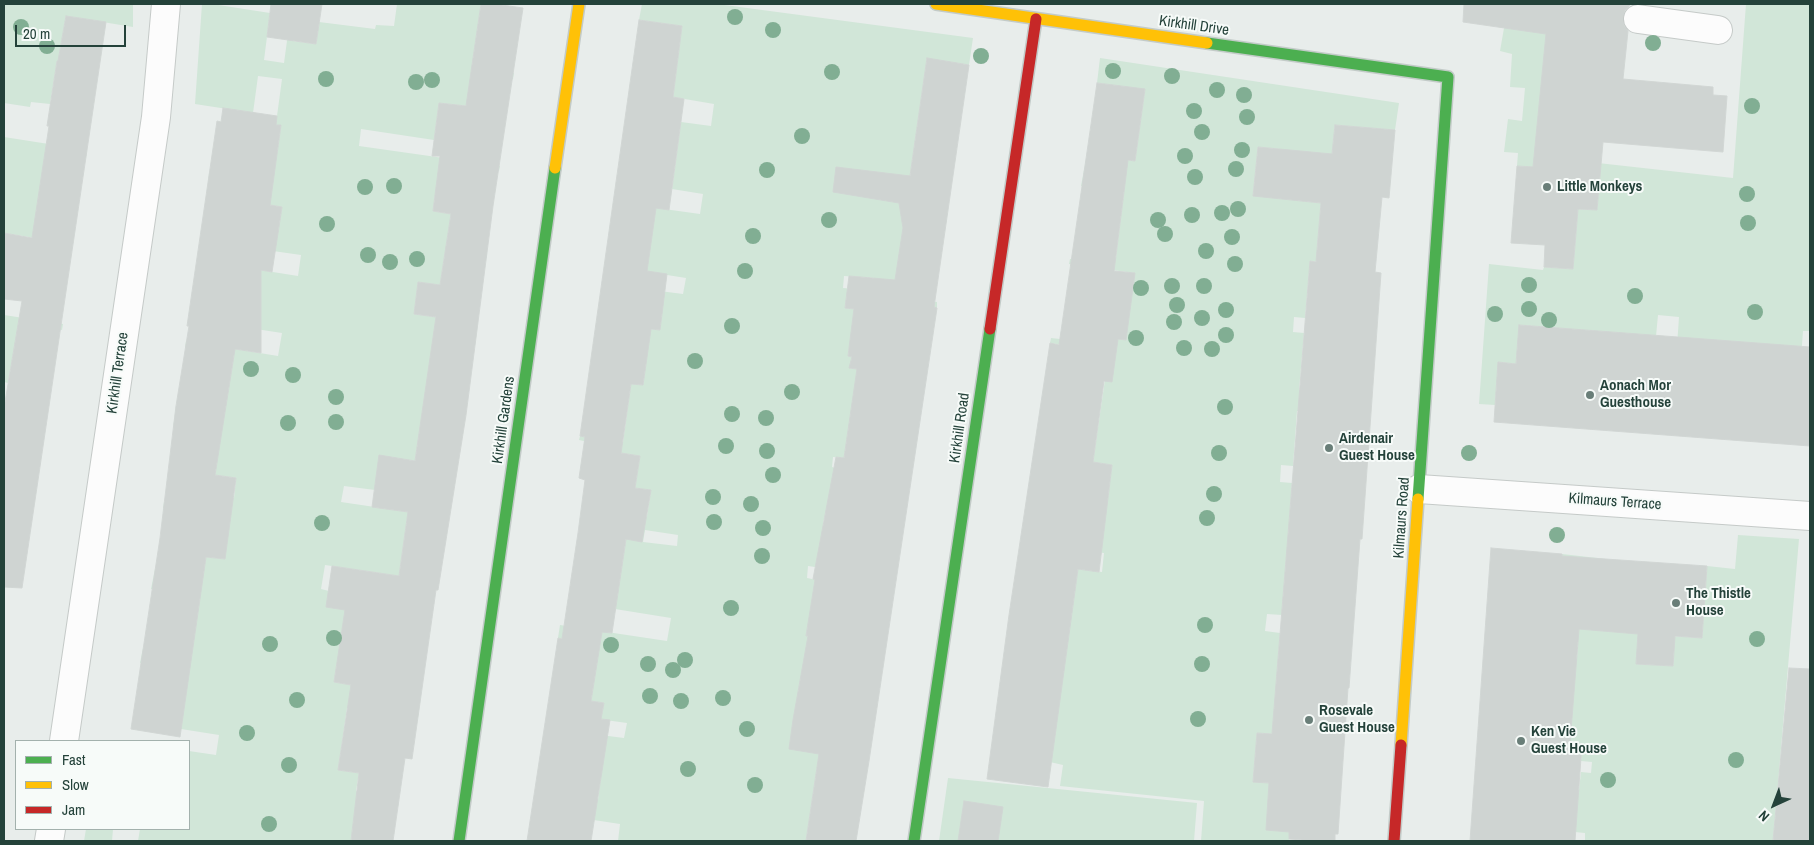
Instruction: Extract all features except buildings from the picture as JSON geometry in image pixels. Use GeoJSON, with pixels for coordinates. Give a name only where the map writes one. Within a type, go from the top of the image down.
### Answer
{"type":"FeatureCollection","features":[{"type":"Feature","properties":{"kind":"street","name":"Kirkhill Terrace"},"geometry":{"type":"LineString","coordinates":[[64,740],[156,116],[166,4]]}},
{"type":"Feature","properties":{"kind":"street","name":"Kirkhill Gardens"},"geometry":{"type":"LineString","coordinates":[[459,841],[579,4]]}},
{"type":"Feature","properties":{"kind":"street","name":"Kirkhill Drive"},"geometry":{"type":"LineString","coordinates":[[936,4],[1448,77]]}},
{"type":"Feature","properties":{"kind":"street"},"geometry":{"type":"LineString","coordinates":[[1638,19],[1688,15],[1718,30]]}},
{"type":"Feature","properties":{"kind":"street","name":"Kirkhill Road"},"geometry":{"type":"LineString","coordinates":[[914,841],[1036,19]]}},
{"type":"Feature","properties":{"kind":"street","name":"Kilmaurs Road"},"geometry":{"type":"LineString","coordinates":[[1394,841],[1448,77]]}},
{"type":"Feature","properties":{"kind":"street","name":"Kilmaurs Terrace"},"geometry":{"type":"LineString","coordinates":[[1420,489],[1810,516]]}},
{"type":"Feature","properties":{"kind":"green space"},"geometry":{"type":"Polygon","coordinates":[[[4,4],[133,4],[133,27],[66,16],[59,56],[98,67],[57,61],[50,104],[31,102],[30,107],[4,103],[4,4]]]}},
{"type":"Feature","properties":{"kind":"green space"},"geometry":{"type":"Polygon","coordinates":[[[202,4],[270,13],[264,60],[284,63],[292,4],[297,4],[293,41],[316,44],[319,22],[375,29],[376,25],[394,26],[397,4],[481,4],[472,67],[514,73],[513,79],[467,106],[439,103],[434,140],[361,129],[359,146],[500,166],[499,171],[458,165],[453,198],[435,196],[433,211],[451,214],[446,247],[487,252],[487,258],[445,253],[440,285],[418,282],[414,314],[478,323],[475,346],[433,340],[461,435],[420,429],[415,461],[380,456],[375,490],[344,486],[341,502],[449,518],[407,519],[399,576],[325,565],[321,589],[329,591],[361,612],[337,664],[334,682],[421,696],[418,718],[347,708],[338,770],[359,773],[356,791],[385,795],[385,800],[399,802],[398,807],[357,802],[351,841],[138,841],[140,830],[190,830],[190,751],[216,755],[219,735],[181,729],[153,664],[140,663],[143,648],[191,656],[200,596],[151,589],[155,569],[203,575],[206,557],[225,559],[211,515],[163,508],[164,502],[193,505],[212,495],[234,498],[236,478],[215,475],[220,435],[173,428],[176,406],[224,414],[234,355],[185,347],[186,341],[278,356],[282,333],[236,326],[197,260],[298,276],[301,255],[266,250],[278,231],[282,207],[258,203],[208,184],[209,173],[263,180],[277,153],[281,126],[266,123],[277,116],[282,79],[258,76],[253,113],[195,104],[202,4]]]}},
{"type":"Feature","properties":{"kind":"green space"},"geometry":{"type":"Polygon","coordinates":[[[642,4],[717,4],[973,38],[969,65],[927,59],[910,176],[879,199],[948,210],[946,224],[905,218],[894,295],[937,302],[937,308],[847,295],[845,308],[859,310],[853,348],[849,348],[848,356],[852,357],[850,368],[858,369],[844,458],[833,457],[832,467],[843,470],[837,514],[826,512],[823,523],[829,569],[808,566],[807,578],[827,582],[808,625],[806,636],[818,638],[800,682],[798,692],[836,755],[817,768],[806,841],[618,841],[620,824],[574,817],[577,797],[598,800],[601,776],[545,728],[624,738],[627,723],[598,719],[602,713],[604,703],[591,701],[599,645],[558,638],[560,625],[667,641],[671,618],[615,609],[626,539],[647,516],[651,490],[635,488],[640,456],[584,447],[584,441],[579,440],[580,436],[623,442],[631,384],[643,385],[646,361],[638,328],[660,330],[662,314],[644,289],[683,294],[686,278],[604,265],[657,201],[664,209],[700,214],[703,194],[672,189],[681,122],[711,126],[714,104],[673,97],[682,26],[639,20],[642,4]],[[844,276],[843,288],[856,289],[874,278],[844,276]],[[645,530],[643,542],[677,546],[678,535],[645,530]]]}},
{"type":"Feature","properties":{"kind":"green space"},"geometry":{"type":"Polygon","coordinates":[[[1502,4],[1548,4],[1546,14],[1581,20],[1535,156],[1733,178],[1746,4],[1810,4],[1810,331],[1803,331],[1800,371],[1675,375],[1679,317],[1658,315],[1656,336],[1520,325],[1516,364],[1499,362],[1495,405],[1479,404],[1489,264],[1543,270],[1544,267],[1573,269],[1578,209],[1597,210],[1600,173],[1517,166],[1518,153],[1504,152],[1508,119],[1522,121],[1525,88],[1510,87],[1512,54],[1500,51],[1504,28],[1498,27],[1502,4]]]}},
{"type":"Feature","properties":{"kind":"green space"},"geometry":{"type":"Polygon","coordinates":[[[1100,58],[1399,103],[1395,130],[1335,125],[1330,177],[1279,149],[1258,147],[1253,195],[1321,203],[1317,250],[1344,264],[1310,261],[1305,318],[1294,317],[1293,332],[1304,333],[1299,390],[1334,393],[1331,413],[1297,411],[1293,466],[1281,465],[1280,482],[1292,483],[1288,540],[1322,563],[1286,560],[1282,615],[1267,614],[1265,631],[1280,633],[1273,734],[1257,733],[1253,781],[1269,783],[1289,832],[1289,841],[1201,841],[1204,801],[1060,786],[1063,765],[1050,762],[1078,569],[1102,572],[1104,553],[1080,550],[1108,498],[1112,465],[1093,462],[1109,352],[1050,343],[1051,338],[1060,339],[1061,331],[1125,340],[1134,273],[1069,264],[1070,259],[1116,257],[1124,191],[1081,186],[1087,154],[1135,161],[1145,90],[1097,83],[1100,58]]]}},
{"type":"Feature","properties":{"kind":"green space"},"geometry":{"type":"Polygon","coordinates":[[[4,137],[87,150],[86,158],[46,152],[36,215],[76,222],[73,244],[4,233],[4,137]]]}},
{"type":"Feature","properties":{"kind":"green space"},"geometry":{"type":"Polygon","coordinates":[[[4,315],[63,324],[62,330],[19,322],[8,383],[4,382],[4,315]]]}},
{"type":"Feature","properties":{"kind":"green space"},"geometry":{"type":"Polygon","coordinates":[[[1738,535],[1799,539],[1773,841],[1585,841],[1585,833],[1575,832],[1552,788],[1579,790],[1581,772],[1591,773],[1592,762],[1581,761],[1582,745],[1526,739],[1577,657],[1578,640],[1559,586],[1562,554],[1615,560],[1642,634],[1636,664],[1673,666],[1674,646],[1671,636],[1702,638],[1707,566],[1735,569],[1738,535]]]}},
{"type":"Feature","properties":{"kind":"green space"},"geometry":{"type":"Polygon","coordinates":[[[948,778],[1197,803],[1194,841],[939,841],[948,778]]]}},
{"type":"Feature","properties":{"kind":"green space"},"geometry":{"type":"Polygon","coordinates":[[[86,830],[113,830],[112,841],[84,841],[86,830]]]}},
{"type":"Feature","properties":{"kind":"traffic: fast"},"geometry":{"type":"LineString","coordinates":[[1207,43],[1448,77],[1418,499]]}},
{"type":"Feature","properties":{"kind":"traffic: fast"},"geometry":{"type":"LineString","coordinates":[[459,841],[555,168]]}},
{"type":"Feature","properties":{"kind":"traffic: fast"},"geometry":{"type":"LineString","coordinates":[[914,841],[990,329]]}},
{"type":"Feature","properties":{"kind":"traffic: slow"},"geometry":{"type":"LineString","coordinates":[[555,168],[579,4]]}},
{"type":"Feature","properties":{"kind":"traffic: slow"},"geometry":{"type":"LineString","coordinates":[[936,4],[1207,43]]}},
{"type":"Feature","properties":{"kind":"traffic: slow"},"geometry":{"type":"LineString","coordinates":[[1401,745],[1418,499]]}},
{"type":"Feature","properties":{"kind":"traffic: jam"},"geometry":{"type":"LineString","coordinates":[[990,329],[1036,19]]}},
{"type":"Feature","properties":{"kind":"traffic: jam"},"geometry":{"type":"LineString","coordinates":[[1394,841],[1401,745]]}},
{"type":"Feature","properties":{"kind":"place","name":"Little Monkeys"},"geometry":{"type":"Point","coordinates":[1547,187]}},
{"type":"Feature","properties":{"kind":"place","name":"Aonach Mor Guesthouse"},"geometry":{"type":"Point","coordinates":[1590,395]}},
{"type":"Feature","properties":{"kind":"place","name":"Airdenair Guest House"},"geometry":{"type":"Point","coordinates":[1329,448]}},
{"type":"Feature","properties":{"kind":"place","name":"The Thistle House"},"geometry":{"type":"Point","coordinates":[1676,603]}},
{"type":"Feature","properties":{"kind":"place","name":"Rosevale Guest House"},"geometry":{"type":"Point","coordinates":[1309,720]}},
{"type":"Feature","properties":{"kind":"place","name":"Ken Vie Guest House"},"geometry":{"type":"Point","coordinates":[1521,741]}}]}
